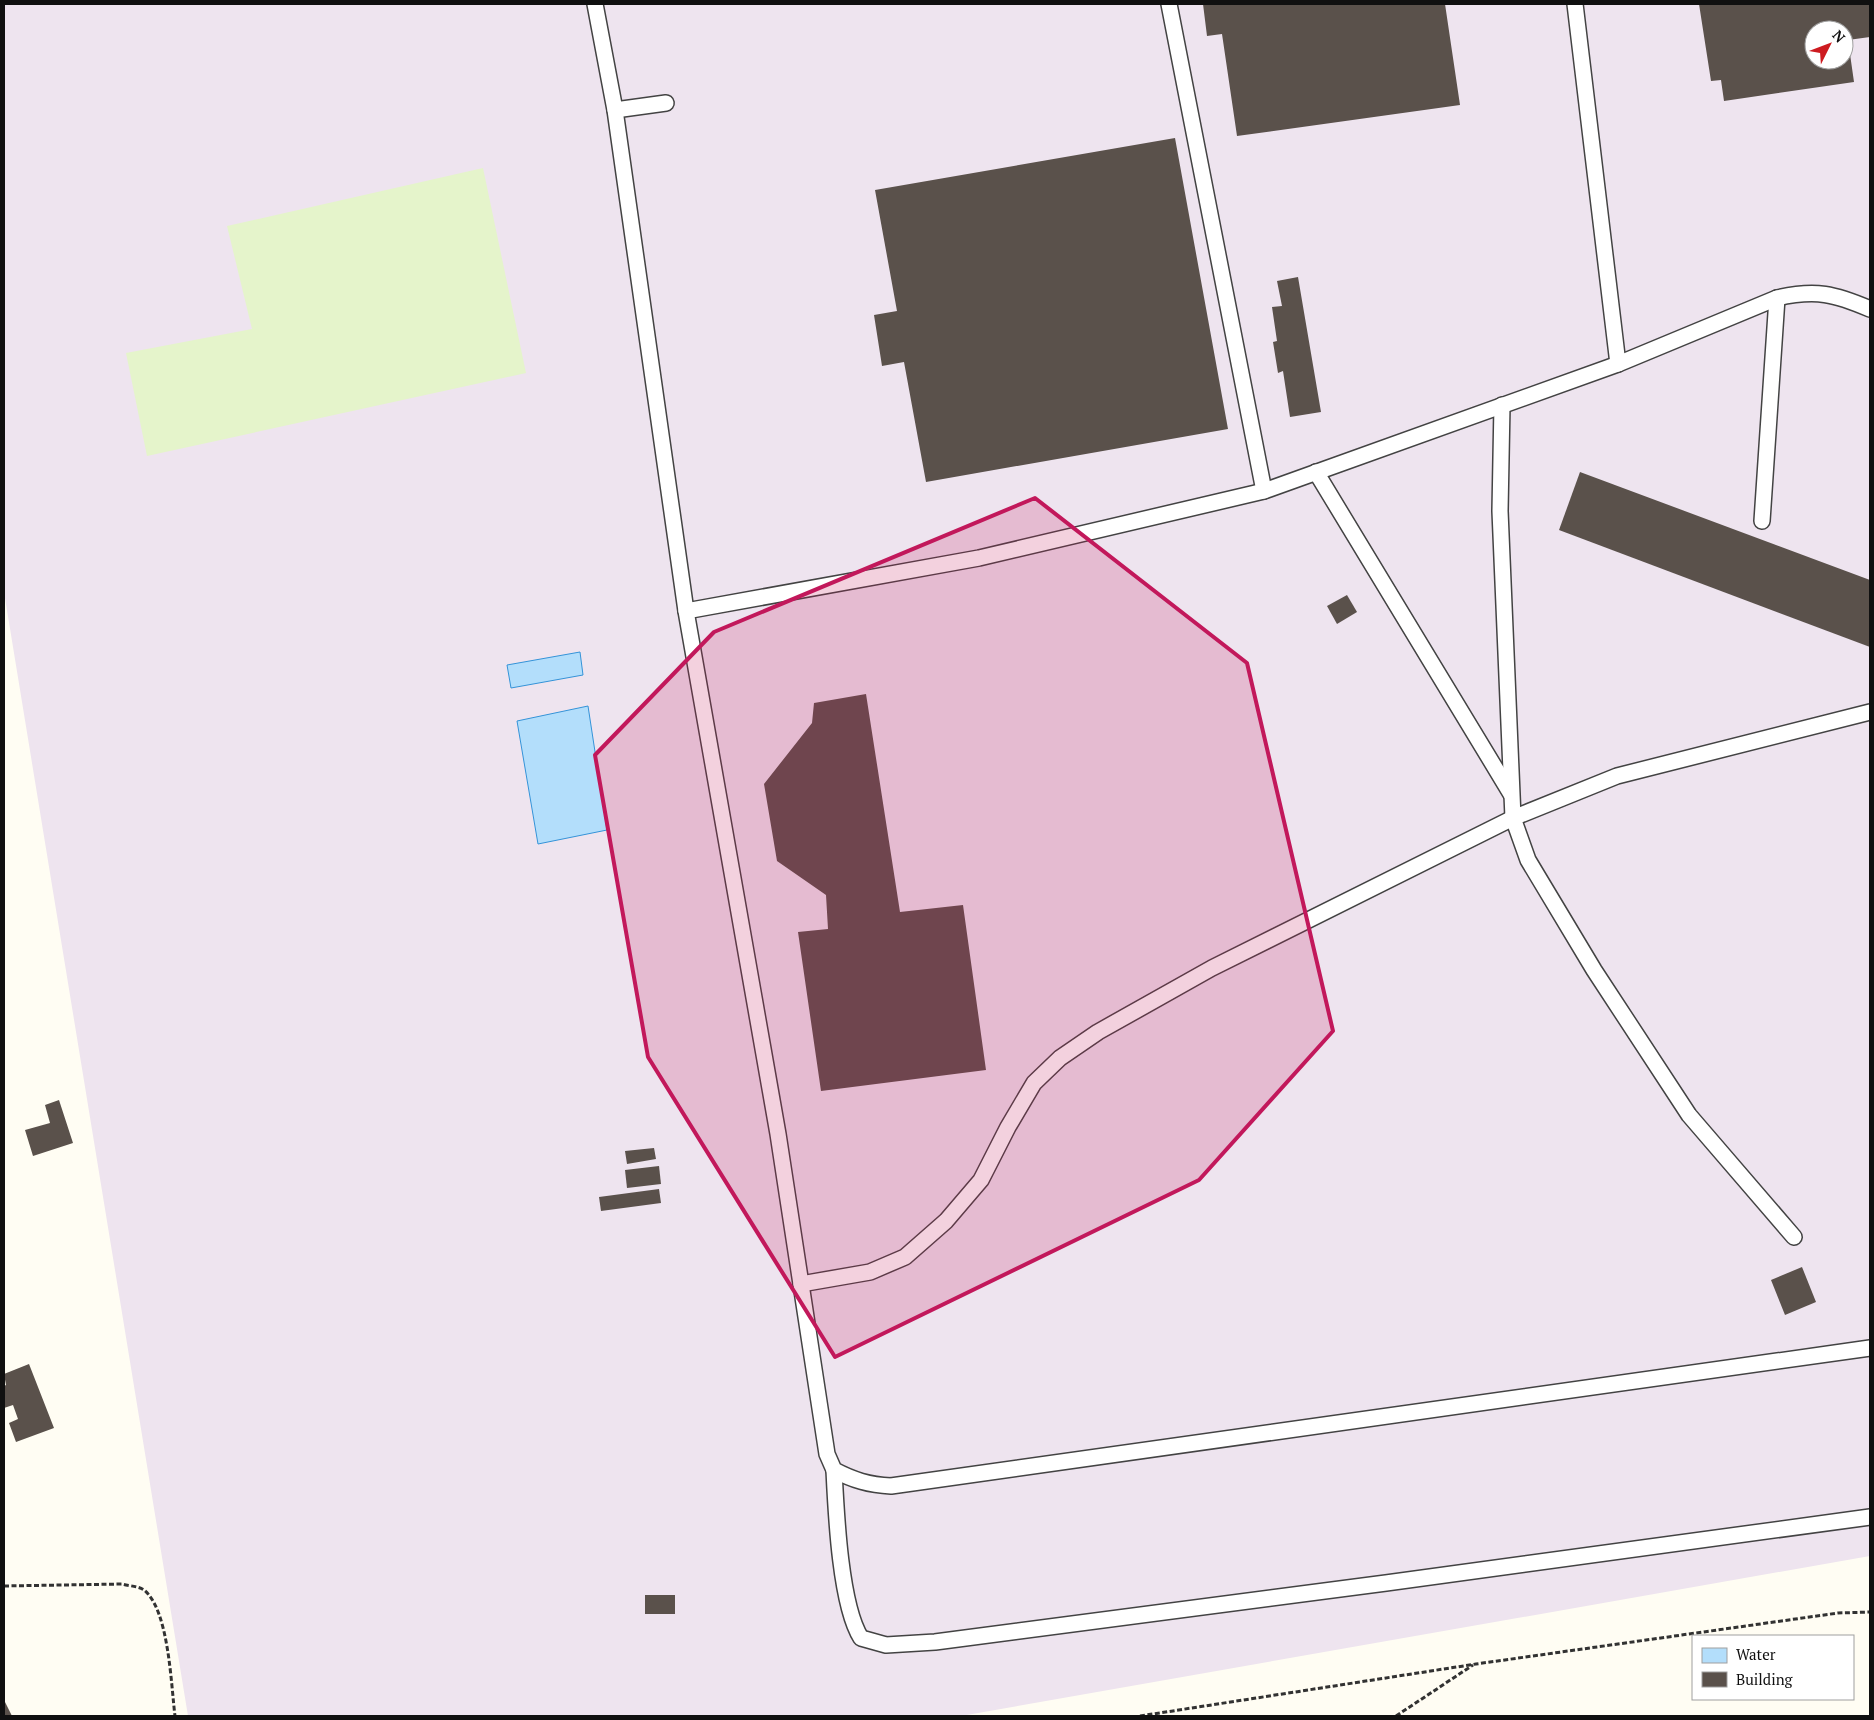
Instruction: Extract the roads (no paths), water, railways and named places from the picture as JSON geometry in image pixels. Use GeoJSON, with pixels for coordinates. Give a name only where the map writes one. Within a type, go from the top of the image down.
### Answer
{"type":"FeatureCollection","features":[{"type":"Feature","properties":{"kind":"lane"},"geometry":{"type":"LineString","coordinates":[[595,4],[615,110],[686,611],[776,1124],[828,1454],[834,1470],[836,1518],[853,1620],[862,1638],[886,1645],[935,1642],[1377,1585],[1870,1517]]}},
{"type":"Feature","properties":{"kind":"lane"},"geometry":{"type":"LineString","coordinates":[[1169,4],[1264,491]]}},
{"type":"Feature","properties":{"kind":"lane"},"geometry":{"type":"LineString","coordinates":[[1575,4],[1618,364]]}},
{"type":"Feature","properties":{"kind":"lane"},"geometry":{"type":"LineString","coordinates":[[615,110],[666,104]]}},
{"type":"Feature","properties":{"kind":"lane"},"geometry":{"type":"LineString","coordinates":[[686,611],[979,558],[1264,491],[1618,364],[1778,298],[1797,294],[1825,293],[1870,309]]}},
{"type":"Feature","properties":{"kind":"lane"},"geometry":{"type":"LineString","coordinates":[[1762,521],[1778,298]]}},
{"type":"Feature","properties":{"kind":"lane"},"geometry":{"type":"LineString","coordinates":[[1502,405],[1500,511],[1513,818],[1528,860],[1594,970],[1684,1107],[1794,1237]]}},
{"type":"Feature","properties":{"kind":"lane"},"geometry":{"type":"LineString","coordinates":[[1316,472],[1512,795]]}},
{"type":"Feature","properties":{"kind":"lane"},"geometry":{"type":"LineString","coordinates":[[801,1284],[870,1272],[905,1257],[939,1227],[980,1180],[1034,1083],[1060,1058],[1098,1032],[1212,968],[1513,818],[1618,776],[1870,712]]}},
{"type":"Feature","properties":{"kind":"lane"},"geometry":{"type":"LineString","coordinates":[[834,1470],[853,1480],[869,1485],[891,1486],[1870,1348]]}},
{"type":"Feature","properties":{"kind":"water"},"geometry":{"type":"Polygon","coordinates":[[[580,652],[583,675],[511,688],[507,665],[580,652]]]}},
{"type":"Feature","properties":{"kind":"water"},"geometry":{"type":"Polygon","coordinates":[[[588,706],[607,830],[538,844],[517,721],[588,706]]]}}]}
